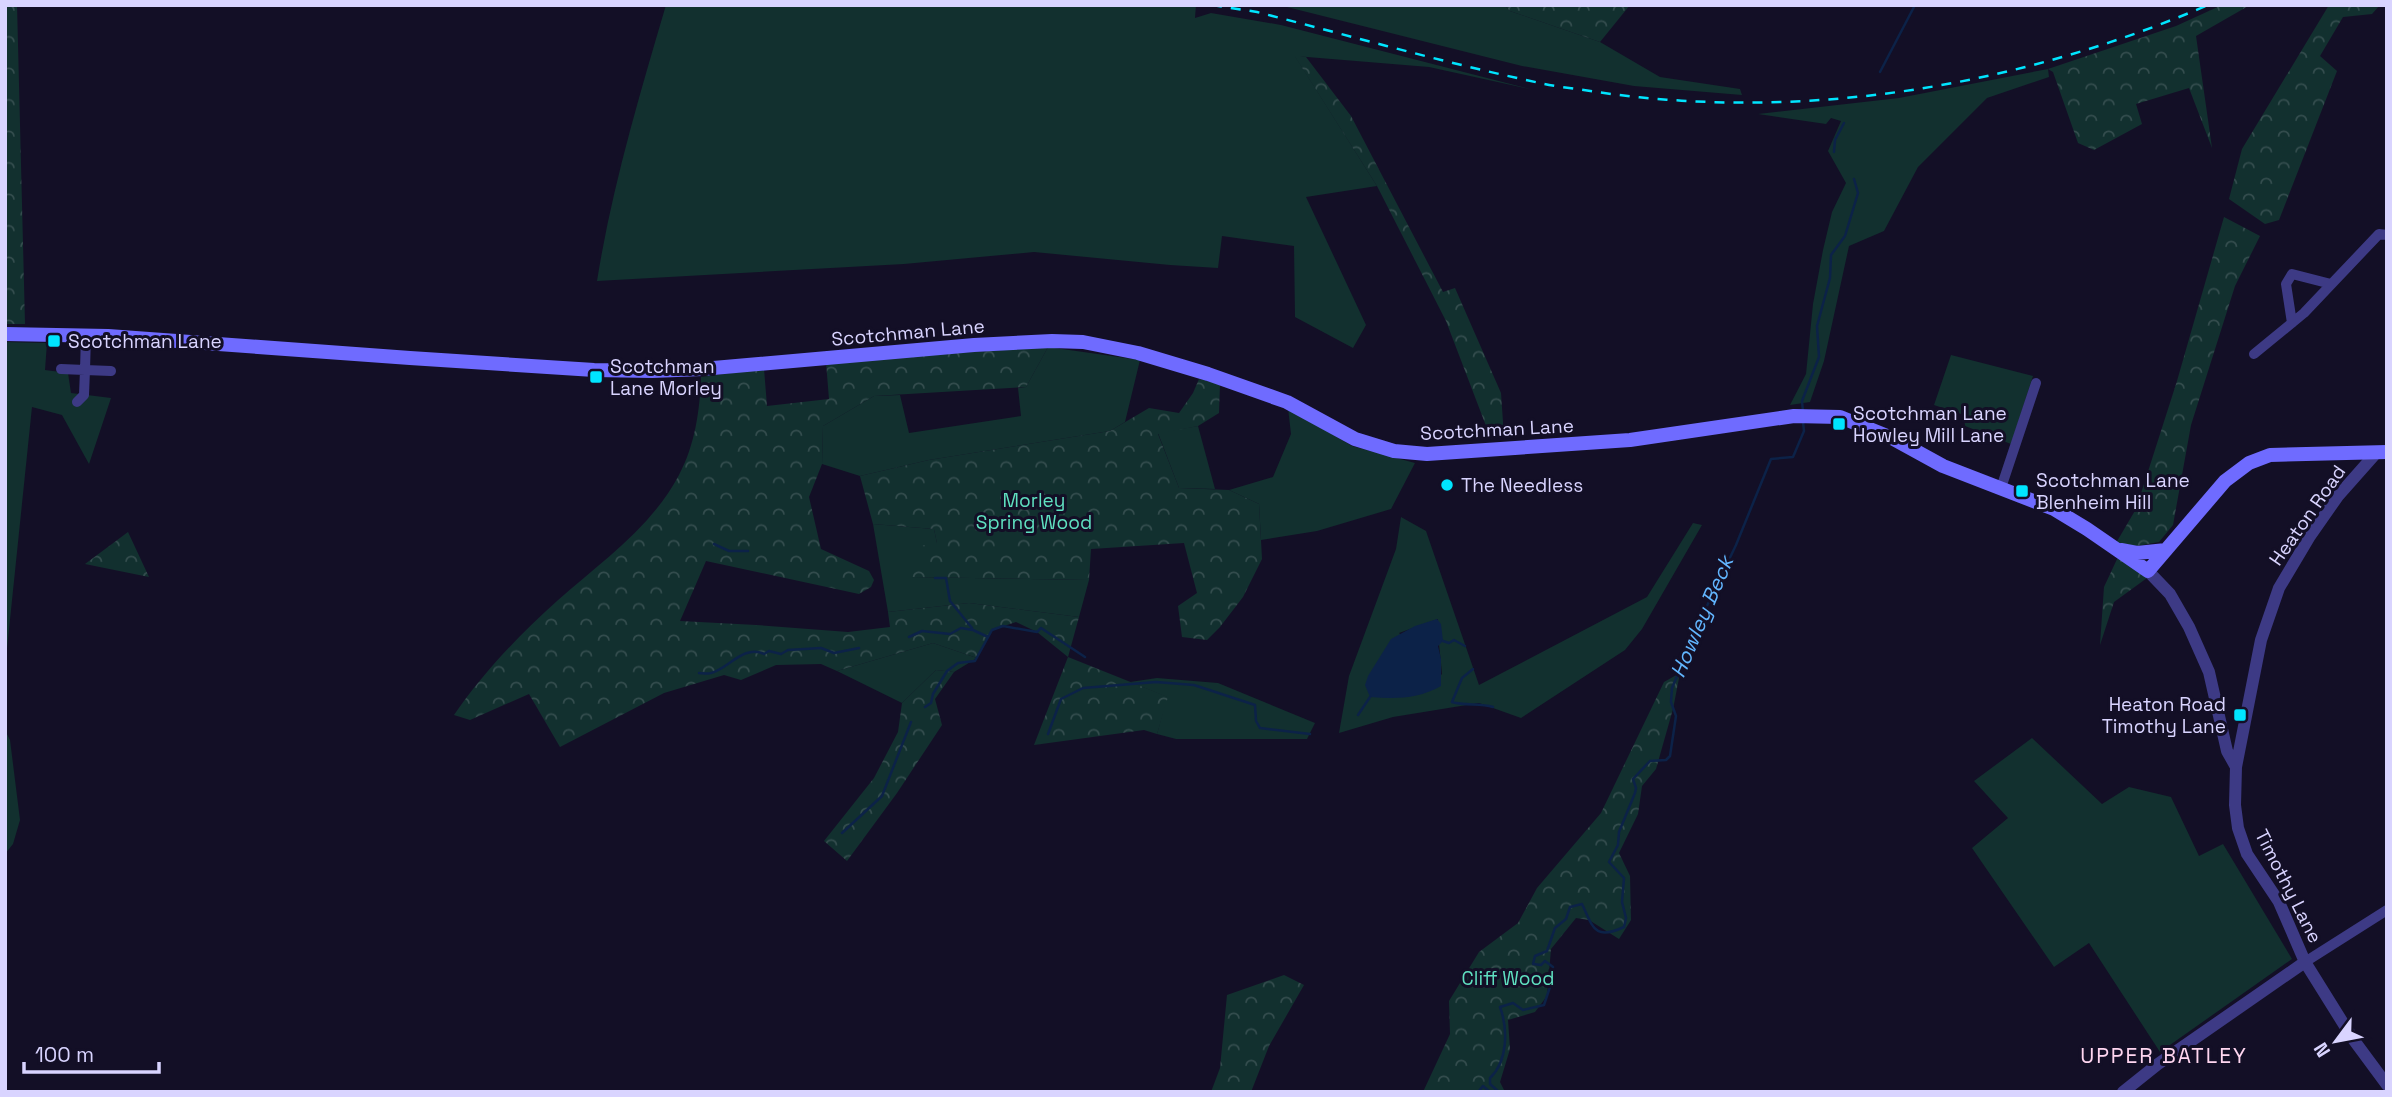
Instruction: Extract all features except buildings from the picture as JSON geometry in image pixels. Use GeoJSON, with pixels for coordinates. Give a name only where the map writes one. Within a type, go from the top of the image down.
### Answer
{"type":"FeatureCollection","features":[{"type":"Feature","properties":{"kind":"main road","name":"Scotchman Lane"},"geometry":{"type":"LineString","coordinates":[[5,334],[86,335],[594,370],[652,371],[974,345],[1083,342],[1129,351],[1208,374],[1287,402],[1355,439],[1394,451],[1427,454],[1630,440],[1794,416]]}},
{"type":"Feature","properties":{"kind":"main road","name":"Timothy Lane"},"geometry":{"type":"LineString","coordinates":[[1794,416],[1840,417],[1866,426],[1943,466],[2054,509],[2148,571]]}},
{"type":"Feature","properties":{"kind":"main road"},"geometry":{"type":"LineString","coordinates":[[2148,571],[2225,481],[2249,463],[2270,454],[2382,452]]}},
{"type":"Feature","properties":{"kind":"main road"},"geometry":{"type":"LineString","coordinates":[[2116,549],[2137,553],[2166,551]]}},
{"type":"Feature","properties":{"kind":"street"},"geometry":{"type":"LineString","coordinates":[[2254,354],[2292,323],[2379,234],[2387,234]]}},
{"type":"Feature","properties":{"kind":"street"},"geometry":{"type":"LineString","coordinates":[[2292,323],[2286,284],[2292,275],[2331,284]]}},
{"type":"Feature","properties":{"kind":"street"},"geometry":{"type":"LineString","coordinates":[[78,401],[84,395],[86,335]]}},
{"type":"Feature","properties":{"kind":"street"},"geometry":{"type":"LineString","coordinates":[[61,369],[111,371]]}},
{"type":"Feature","properties":{"kind":"street"},"geometry":{"type":"LineString","coordinates":[[2001,488],[2036,383]]}},
{"type":"Feature","properties":{"kind":"street","name":"Heaton Road"},"geometry":{"type":"LineString","coordinates":[[2236,767],[2261,640],[2279,588],[2310,536],[2339,496],[2382,452]]}},
{"type":"Feature","properties":{"kind":"street","name":"Timothy Lane"},"geometry":{"type":"LineString","coordinates":[[2148,571],[2170,594],[2189,627],[2209,672],[2227,751],[2236,767],[2235,805],[2238,828],[2248,854],[2279,902],[2305,962],[2353,1039],[2387,1085]]}},
{"type":"Feature","properties":{"kind":"street"},"geometry":{"type":"LineString","coordinates":[[2123,1092],[2158,1064],[2305,962],[2387,910]]}},
{"type":"Feature","properties":{"kind":"green space"},"geometry":{"type":"Polygon","coordinates":[[[5,5],[17,5],[25,324],[6,324],[5,5]]]}},
{"type":"Feature","properties":{"kind":"green space"},"geometry":{"type":"Polygon","coordinates":[[[666,5],[1196,5],[1195,18],[1211,13],[1281,25],[1534,90],[1429,67],[1295,56],[1377,186],[1306,197],[1366,325],[1353,348],[1295,317],[1294,246],[1222,236],[1218,268],[1034,252],[904,264],[597,281],[618,177],[666,5]]]}},
{"type":"Feature","properties":{"kind":"green space"},"geometry":{"type":"Polygon","coordinates":[[[1279,5],[1504,5],[1510,11],[1600,42],[1660,77],[1740,89],[1742,95],[1634,86],[1522,66],[1279,5]]]}},
{"type":"Feature","properties":{"kind":"green space"},"geometry":{"type":"Polygon","coordinates":[[[1504,5],[1630,5],[1600,42],[1510,11],[1504,5]]]}},
{"type":"Feature","properties":{"kind":"green space"},"geometry":{"type":"Polygon","coordinates":[[[2222,5],[2250,5],[2196,36],[2212,148],[2189,88],[2136,104],[2142,124],[2094,150],[2078,143],[2053,72],[2048,69],[2176,26],[2222,5]]]}},
{"type":"Feature","properties":{"kind":"green space"},"geometry":{"type":"Polygon","coordinates":[[[2329,5],[2380,5],[2372,14],[2343,17],[2320,56],[2337,71],[2279,220],[2265,224],[2229,199],[2242,149],[2329,5]]]}},
{"type":"Feature","properties":{"kind":"green space"},"geometry":{"type":"Polygon","coordinates":[[[1294,55],[1306,57],[1351,116],[1443,292],[1455,288],[1501,393],[1504,437],[1491,439],[1446,321],[1377,186],[1294,55]]]}},
{"type":"Feature","properties":{"kind":"green space"},"geometry":{"type":"Polygon","coordinates":[[[2048,69],[2049,77],[1987,98],[1918,167],[1884,231],[1849,246],[1824,361],[1810,402],[1790,405],[1806,374],[1813,304],[1823,250],[1832,212],[1846,183],[1828,151],[1841,121],[1831,118],[1826,124],[1758,114],[1899,98],[2048,69]]]}},
{"type":"Feature","properties":{"kind":"green space"},"geometry":{"type":"Polygon","coordinates":[[[2224,217],[2260,236],[2235,286],[2191,425],[2173,525],[2159,542],[2137,546],[2116,543],[2136,509],[2177,381],[2224,217]]]}},
{"type":"Feature","properties":{"kind":"green space"},"geometry":{"type":"Polygon","coordinates":[[[5,342],[47,343],[45,370],[68,373],[71,393],[111,398],[89,464],[62,415],[32,407],[5,668],[5,342]]]}},
{"type":"Feature","properties":{"kind":"green space"},"geometry":{"type":"Polygon","coordinates":[[[1048,347],[1140,360],[1125,422],[1110,431],[929,460],[860,476],[822,464],[823,426],[874,396],[900,395],[909,433],[1021,416],[1018,388],[1026,387],[1048,347]]]}},
{"type":"Feature","properties":{"kind":"green space"},"geometry":{"type":"Polygon","coordinates":[[[1048,347],[1026,387],[874,396],[823,426],[822,464],[809,497],[821,549],[869,571],[874,580],[871,587],[859,594],[706,561],[680,621],[848,632],[890,627],[888,612],[969,603],[1079,617],[1068,657],[1037,632],[1016,622],[992,630],[977,658],[933,643],[837,671],[821,664],[776,665],[741,680],[724,675],[664,693],[560,747],[529,694],[470,720],[454,715],[489,669],[515,641],[640,528],[668,494],[693,440],[701,377],[764,369],[767,406],[829,399],[826,362],[1048,347]]]}},
{"type":"Feature","properties":{"kind":"green space"},"geometry":{"type":"Polygon","coordinates":[[[1951,355],[2033,376],[2011,444],[1965,426],[1964,415],[1934,405],[1951,355]]]}},
{"type":"Feature","properties":{"kind":"green space","name":"Morley Spring Wood"},"geometry":{"type":"Polygon","coordinates":[[[1199,379],[1220,384],[1219,413],[1198,426],[1158,434],[1179,488],[1229,490],[1259,504],[1262,559],[1243,597],[1207,640],[1182,637],[1178,606],[1197,593],[1184,543],[1091,549],[1089,580],[911,577],[914,547],[937,543],[934,529],[873,524],[860,476],[929,460],[1110,431],[1149,408],[1179,413],[1199,379]]]}},
{"type":"Feature","properties":{"kind":"green space"},"geometry":{"type":"Polygon","coordinates":[[[1288,408],[1352,446],[1415,463],[1391,509],[1317,531],[1261,540],[1259,504],[1229,490],[1273,477],[1291,434],[1288,408]]]}},
{"type":"Feature","properties":{"kind":"green space"},"geometry":{"type":"Polygon","coordinates":[[[1198,426],[1215,489],[1179,488],[1158,433],[1198,426]]]}},
{"type":"Feature","properties":{"kind":"green space"},"geometry":{"type":"Polygon","coordinates":[[[1401,517],[1426,531],[1479,685],[1647,597],[1693,523],[1702,525],[1642,629],[1625,650],[1521,718],[1479,703],[1393,717],[1339,733],[1349,676],[1396,549],[1401,517]],[[1438,619],[1399,633],[1442,675],[1439,640],[1438,619]]]}},
{"type":"Feature","properties":{"kind":"green space"},"geometry":{"type":"Polygon","coordinates":[[[873,524],[934,529],[937,543],[912,577],[1089,580],[1079,617],[969,603],[888,612],[873,524]]]}},
{"type":"Feature","properties":{"kind":"green space"},"geometry":{"type":"Polygon","coordinates":[[[128,532],[149,577],[85,564],[128,532]]]}},
{"type":"Feature","properties":{"kind":"green space"},"geometry":{"type":"Polygon","coordinates":[[[2118,557],[2147,578],[2114,602],[2100,645],[2104,587],[2118,557]]]}},
{"type":"Feature","properties":{"kind":"green space"},"geometry":{"type":"Polygon","coordinates":[[[933,643],[977,658],[954,672],[936,670],[902,703],[837,671],[933,643]]]}},
{"type":"Feature","properties":{"kind":"green space"},"geometry":{"type":"Polygon","coordinates":[[[1068,657],[1168,697],[1157,734],[1144,730],[1034,745],[1068,657]]]}},
{"type":"Feature","properties":{"kind":"green space"},"geometry":{"type":"Polygon","coordinates":[[[936,670],[954,672],[935,699],[942,725],[847,861],[824,841],[874,778],[898,732],[902,703],[936,670]]]}},
{"type":"Feature","properties":{"kind":"green space","name":"Cliff Wood"},"geometry":{"type":"Polygon","coordinates":[[[1680,673],[1656,769],[1642,786],[1638,814],[1619,853],[1630,876],[1631,920],[1619,939],[1589,920],[1576,918],[1551,949],[1547,996],[1535,1012],[1508,1020],[1510,1049],[1500,1082],[1505,1092],[1423,1092],[1450,1034],[1449,1001],[1479,952],[1518,923],[1537,888],[1601,813],[1664,682],[1680,673]]]}},
{"type":"Feature","properties":{"kind":"green space"},"geometry":{"type":"Polygon","coordinates":[[[1157,678],[1218,683],[1315,723],[1307,739],[1176,739],[1157,734],[1167,697],[1130,682],[1157,678]]]}},
{"type":"Feature","properties":{"kind":"green space"},"geometry":{"type":"Polygon","coordinates":[[[5,730],[10,740],[20,820],[13,844],[5,854],[5,730]]]}},
{"type":"Feature","properties":{"kind":"green space"},"geometry":{"type":"Polygon","coordinates":[[[2032,738],[2102,804],[2129,787],[2171,797],[2199,856],[2223,844],[2292,959],[2160,1052],[2089,943],[2054,967],[1972,848],[2008,818],[1974,781],[2032,738]]]}},
{"type":"Feature","properties":{"kind":"green space"},"geometry":{"type":"Polygon","coordinates":[[[1284,975],[1304,985],[1269,1046],[1251,1092],[1211,1092],[1220,1068],[1227,995],[1284,975]]]}},
{"type":"Feature","properties":{"kind":"water"},"geometry":{"type":"Polygon","coordinates":[[[1437,619],[1441,624],[1443,641],[1438,646],[1441,686],[1407,697],[1370,697],[1365,685],[1368,676],[1391,639],[1415,626],[1437,619]]]}},
{"type":"Feature","properties":{"kind":"waterway","name":"Howley Beck"},"geometry":{"type":"LineString","coordinates":[[1880,72],[1915,5]]}},
{"type":"Feature","properties":{"kind":"waterway","name":"Howley Beck"},"geometry":{"type":"LineString","coordinates":[[1834,152],[1835,140],[1844,123]]}},
{"type":"Feature","properties":{"kind":"waterway","name":"Howley Beck"},"geometry":{"type":"LineString","coordinates":[[1803,412],[1802,401],[1819,357],[1817,326],[1830,278],[1831,255],[1845,236],[1858,193],[1854,179]]}},
{"type":"Feature","properties":{"kind":"waterway","name":"Howley Beck"},"geometry":{"type":"LineString","coordinates":[[1499,1092],[1490,1084],[1490,1078],[1500,1063],[1505,1044],[1500,1007],[1513,1003],[1523,1010],[1544,1005],[1553,967],[1545,961],[1541,965],[1533,964],[1535,956],[1547,951],[1555,928],[1566,919],[1570,907],[1582,904],[1592,925],[1600,932],[1606,933],[1624,927],[1624,878],[1609,862],[1618,845],[1619,832],[1635,793],[1633,779],[1650,761],[1666,760],[1670,756],[1676,716],[1671,702],[1672,688],[1771,459],[1793,457],[1804,431],[1803,422]]}},
{"type":"Feature","properties":{"kind":"waterway"},"geometry":{"type":"LineString","coordinates":[[714,544],[729,551],[748,551]]}},
{"type":"Feature","properties":{"kind":"waterway"},"geometry":{"type":"LineString","coordinates":[[935,578],[946,578],[950,601],[972,628]]}},
{"type":"Feature","properties":{"kind":"waterway"},"geometry":{"type":"LineString","coordinates":[[925,707],[931,703],[933,694],[947,671],[958,663],[975,661],[992,630],[1003,626],[1037,632],[1041,628],[1085,657]]}},
{"type":"Feature","properties":{"kind":"waterway"},"geometry":{"type":"LineString","coordinates":[[909,637],[922,631],[950,634],[961,628],[988,637]]}},
{"type":"Feature","properties":{"kind":"waterway"},"geometry":{"type":"LineString","coordinates":[[1443,641],[1449,643],[1454,640],[1465,646]]}},
{"type":"Feature","properties":{"kind":"waterway"},"geometry":{"type":"LineString","coordinates":[[699,673],[717,671],[750,652],[764,654],[769,651],[781,654],[788,650],[821,648],[834,653],[859,648]]}},
{"type":"Feature","properties":{"kind":"waterway"},"geometry":{"type":"LineString","coordinates":[[1473,669],[1462,678],[1452,702],[1493,707]]}},
{"type":"Feature","properties":{"kind":"waterway"},"geometry":{"type":"LineString","coordinates":[[1048,734],[1061,699],[1083,688],[1156,682],[1194,685],[1255,705],[1256,721],[1260,728],[1310,734]]}},
{"type":"Feature","properties":{"kind":"waterway"},"geometry":{"type":"LineString","coordinates":[[1358,715],[1370,697]]}},
{"type":"Feature","properties":{"kind":"waterway"},"geometry":{"type":"LineString","coordinates":[[842,833],[882,796],[911,722]]}},
{"type":"Feature","properties":{"kind":"waterway","name":"Howley Beck"},"geometry":{"type":"LineString","coordinates":[[1478,1092],[1483,1086],[1490,1092]]}},
{"type":"Feature","properties":{"kind":"railway"},"geometry":{"type":"LineString","coordinates":[[1212,5],[1257,12],[1433,58],[1547,84],[1675,100],[1753,103],[1830,99],[1908,90],[1985,76],[2061,57],[2135,34],[2208,5]]}},
{"type":"Feature","properties":{"kind":"place","name":"Scotchman Lane"},"geometry":{"type":"Point","coordinates":[54,341]}},
{"type":"Feature","properties":{"kind":"place","name":"Scotchman Lane Morley"},"geometry":{"type":"Point","coordinates":[596,377]}},
{"type":"Feature","properties":{"kind":"place","name":"Scotchman Lane Howley Mill Lane"},"geometry":{"type":"Point","coordinates":[1839,424]}},
{"type":"Feature","properties":{"kind":"place","name":"The Needless"},"geometry":{"type":"Point","coordinates":[1447,485]}},
{"type":"Feature","properties":{"kind":"place","name":"Scotchman Lane Blenheim Hill"},"geometry":{"type":"Point","coordinates":[2022,491]}},
{"type":"Feature","properties":{"kind":"place","name":"Heaton Road Timothy Lane"},"geometry":{"type":"Point","coordinates":[2240,715]}},
{"type":"Feature","properties":{"kind":"district","name":"UPPER BATLEY"},"geometry":{"type":"Point","coordinates":[2164,1056]}}]}
